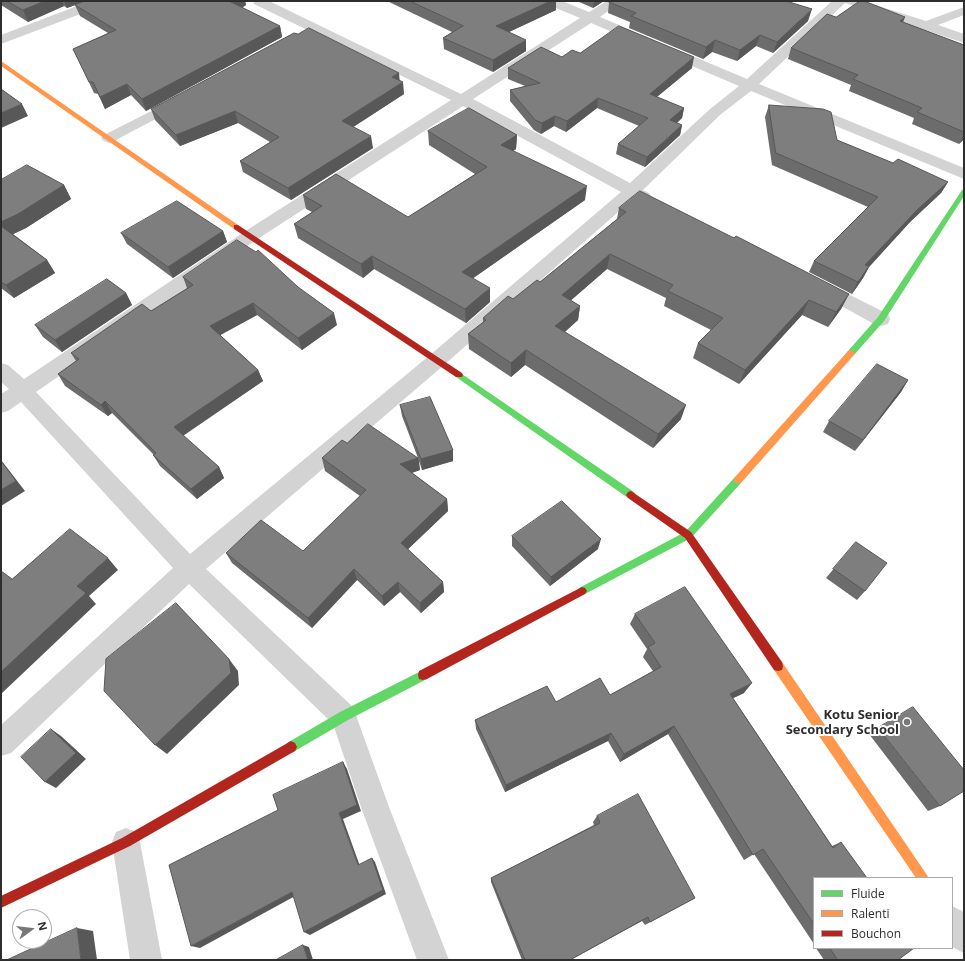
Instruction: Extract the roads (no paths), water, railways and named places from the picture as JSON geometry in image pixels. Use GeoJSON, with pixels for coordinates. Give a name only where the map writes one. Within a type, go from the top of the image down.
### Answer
{"type":"FeatureCollection","features":[{"type":"Feature","properties":{"kind":"street"},"geometry":{"type":"LineString","coordinates":[[1,40],[102,1]]}},
{"type":"Feature","properties":{"kind":"street"},"geometry":{"type":"LineString","coordinates":[[259,1],[306,31],[463,100],[659,205]]}},
{"type":"Feature","properties":{"kind":"street"},"geometry":{"type":"LineString","coordinates":[[551,1],[964,174]]}},
{"type":"Feature","properties":{"kind":"street"},"geometry":{"type":"LineString","coordinates":[[1,405],[250,236],[616,1]]}},
{"type":"Feature","properties":{"kind":"street"},"geometry":{"type":"LineString","coordinates":[[1,743],[189,570],[437,360],[632,191],[715,112],[750,84],[840,1]]}},
{"type":"Feature","properties":{"kind":"street"},"geometry":{"type":"LineString","coordinates":[[850,1],[926,25],[964,39]]}},
{"type":"Feature","properties":{"kind":"street"},"geometry":{"type":"LineString","coordinates":[[926,25],[964,11]]}},
{"type":"Feature","properties":{"kind":"street"},"geometry":{"type":"LineString","coordinates":[[1,63],[250,236],[437,360],[688,535],[922,877]]}},
{"type":"Feature","properties":{"kind":"street"},"geometry":{"type":"LineString","coordinates":[[109,138],[191,94]]}},
{"type":"Feature","properties":{"kind":"street"},"geometry":{"type":"LineString","coordinates":[[1,902],[126,842],[344,716],[688,535],[881,319],[964,191]]}},
{"type":"Feature","properties":{"kind":"street"},"geometry":{"type":"LineString","coordinates":[[805,280],[881,319]]}},
{"type":"Feature","properties":{"kind":"street"},"geometry":{"type":"LineString","coordinates":[[1,370],[23,391],[189,570],[344,716],[375,807],[433,960]]}},
{"type":"Feature","properties":{"kind":"street"},"geometry":{"type":"LineString","coordinates":[[126,842],[146,960]]}},
{"type":"Feature","properties":{"kind":"street"},"geometry":{"type":"LineString","coordinates":[[953,922],[964,938]]}},
{"type":"Feature","properties":{"kind":"place","name":"Kotu Senior Secondary School"},"geometry":{"type":"Point","coordinates":[907,722]}}]}
